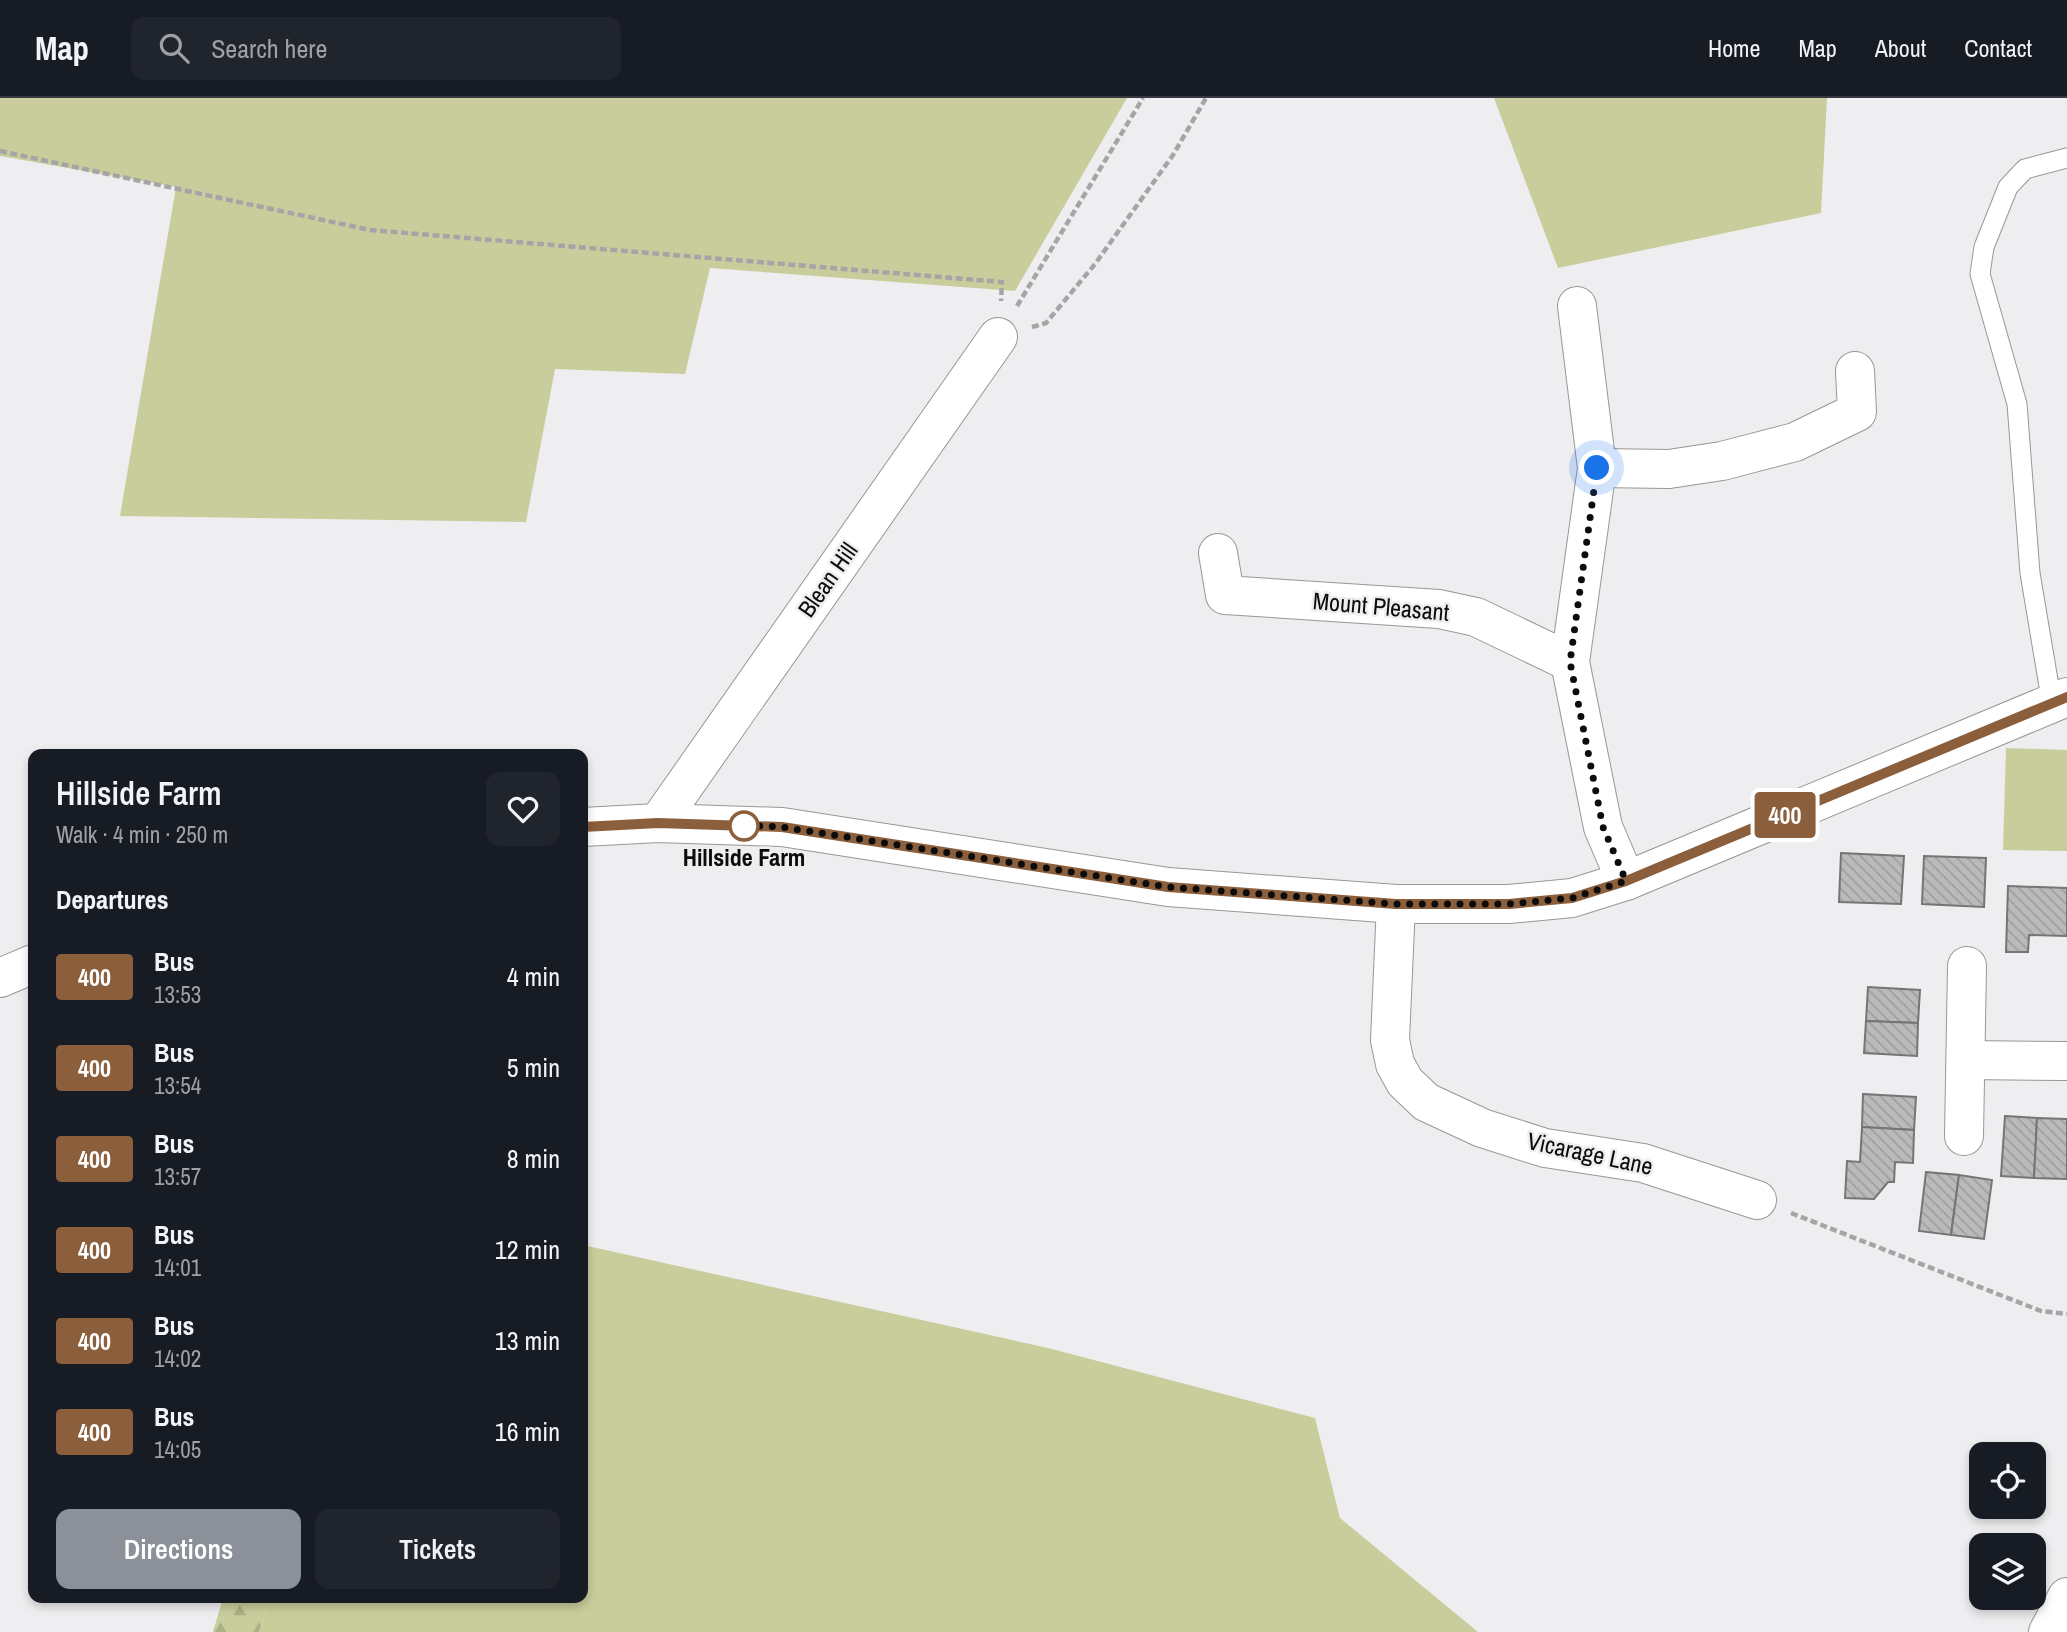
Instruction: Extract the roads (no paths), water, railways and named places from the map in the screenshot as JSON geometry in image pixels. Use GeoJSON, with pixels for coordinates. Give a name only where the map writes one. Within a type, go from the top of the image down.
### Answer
{"type":"FeatureCollection","features":[{"type":"Feature","properties":{"kind":"street"},"geometry":{"type":"LineString","coordinates":[[1577,306],[1597,468],[1570,662],[1603,827],[1626,881]]}},
{"type":"Feature","properties":{"kind":"street","name":"Blean Hill"},"geometry":{"type":"LineString","coordinates":[[658,823],[998,337]]}},
{"type":"Feature","properties":{"kind":"street"},"geometry":{"type":"LineString","coordinates":[[1597,468],[1669,469],[1722,461],[1795,442],[1857,412],[1855,370]]}},
{"type":"Feature","properties":{"kind":"street","name":"Mount Pleasant"},"geometry":{"type":"LineString","coordinates":[[1218,553],[1225,595],[1439,610],[1476,617],[1570,662]]}},
{"type":"Feature","properties":{"kind":"street"},"geometry":{"type":"LineString","coordinates":[[588,827],[658,823],[782,827],[1168,887],[1396,904],[1509,904],[1572,898],[1626,881],[2059,701]]}},
{"type":"Feature","properties":{"kind":"street","name":"Vicarage Lane"},"geometry":{"type":"LineString","coordinates":[[1396,904],[1390,1040],[1395,1064],[1405,1082],[1426,1102],[1482,1128],[1545,1148],[1643,1163],[1758,1200]]}},
{"type":"Feature","properties":{"kind":"street"},"geometry":{"type":"LineString","coordinates":[[0,978],[28,966]]}},
{"type":"Feature","properties":{"kind":"street"},"geometry":{"type":"LineString","coordinates":[[1964,1136],[1967,966]]}},
{"type":"Feature","properties":{"kind":"street"},"geometry":{"type":"LineString","coordinates":[[1966,1060],[2067,1061]]}},
{"type":"Feature","properties":{"kind":"street"},"geometry":{"type":"LineString","coordinates":[[2048,1632],[2067,1597]]}},
{"type":"Feature","properties":{"kind":"lane"},"geometry":{"type":"LineString","coordinates":[[2059,701],[2030,573],[2017,404],[1980,274],[1984,247],[2008,187],[2025,169],[2067,158]]}},
{"type":"Feature","properties":{"kind":"place","name":"Hillside Farm"},"geometry":{"type":"Point","coordinates":[744,826]}}]}
